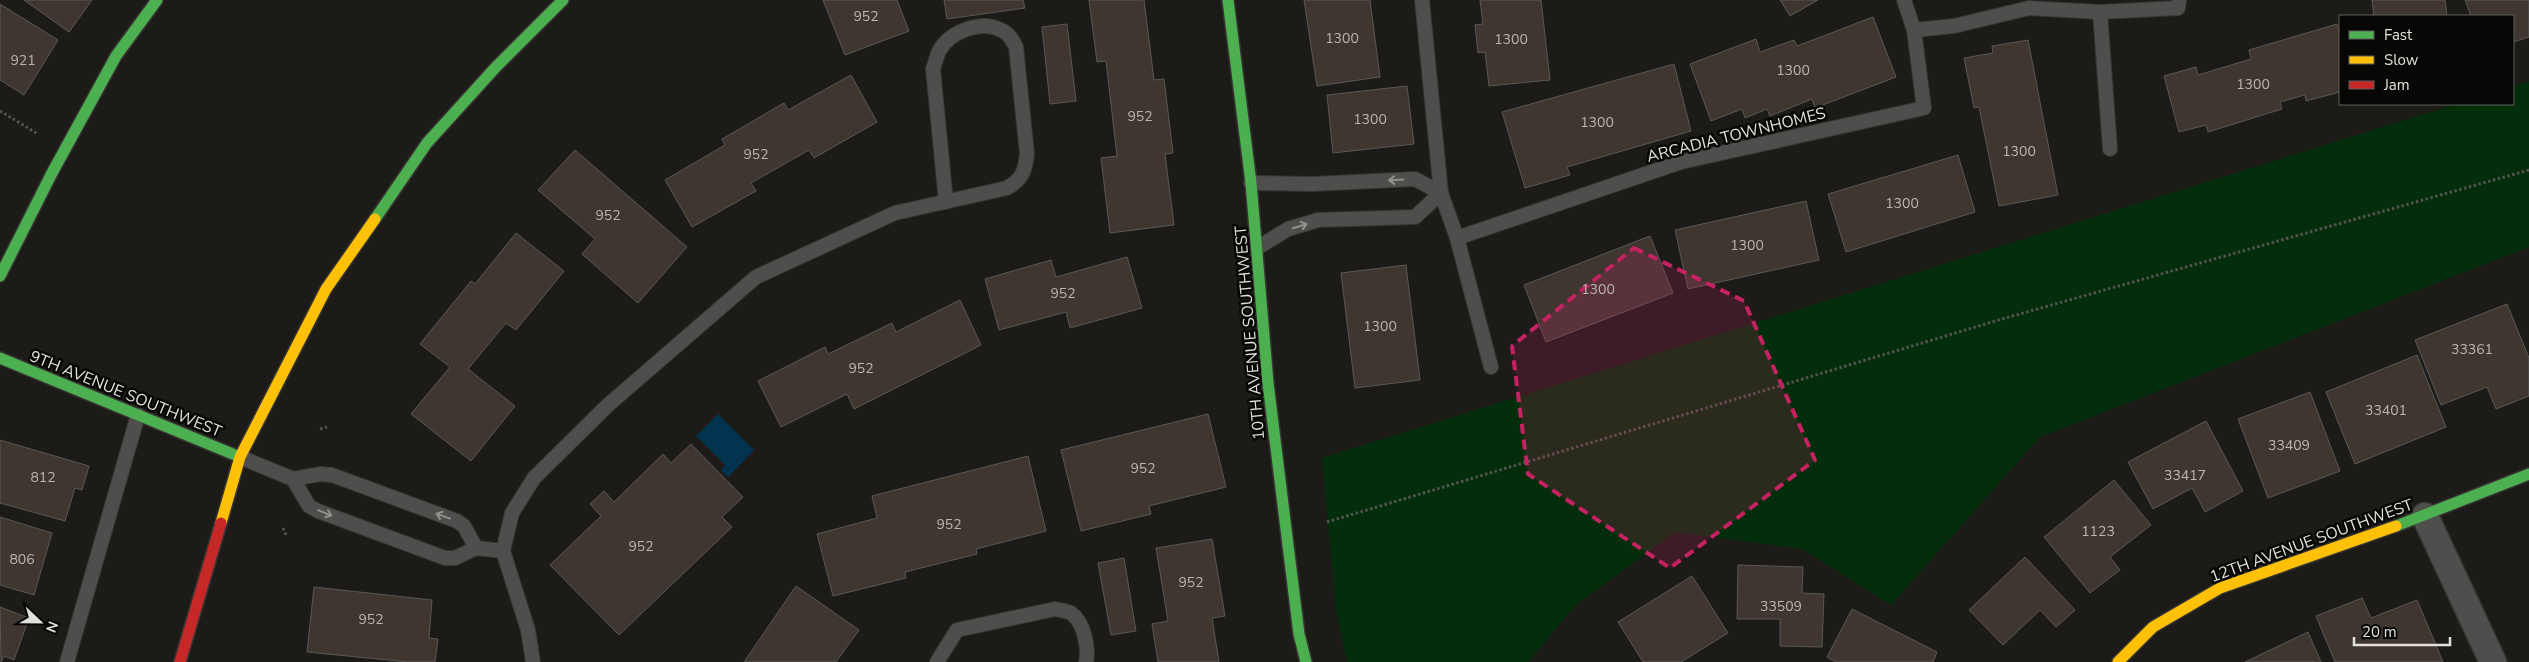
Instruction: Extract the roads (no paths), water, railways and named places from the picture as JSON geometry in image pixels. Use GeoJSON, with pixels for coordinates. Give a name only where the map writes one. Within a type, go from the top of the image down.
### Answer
{"type":"FeatureCollection","features":[{"type":"Feature","properties":{"kind":"street"},"geometry":{"type":"LineString","coordinates":[[0,276],[64,150],[116,56],[158,0]]}},
{"type":"Feature","properties":{"kind":"street"},"geometry":{"type":"LineString","coordinates":[[180,662],[240,457],[326,289],[427,143],[495,68],[563,0]]}},
{"type":"Feature","properties":{"kind":"street","name":"10TH AVENUE SOUTHWEST"},"geometry":{"type":"LineString","coordinates":[[1228,0],[1251,183],[1268,383],[1299,634],[1306,662]]}},
{"type":"Feature","properties":{"kind":"street","name":"9TH AVENUE SOUTHWEST"},"geometry":{"type":"LineString","coordinates":[[0,358],[240,457]]}},
{"type":"Feature","properties":{"kind":"street","name":"12TH AVENUE SOUTHWEST"},"geometry":{"type":"LineString","coordinates":[[2118,662],[2153,626],[2220,588],[2425,516],[2529,474]]}},
{"type":"Feature","properties":{"kind":"street"},"geometry":{"type":"LineString","coordinates":[[2425,516],[2492,662]]}},
{"type":"Feature","properties":{"kind":"lane"},"geometry":{"type":"LineString","coordinates":[[1422,0],[1441,193],[1457,238],[1491,367]]}},
{"type":"Feature","properties":{"kind":"lane","name":"ARCADIA TOWNHOMES"},"geometry":{"type":"LineString","coordinates":[[1457,238],[1681,162],[1924,108],[1914,30],[1904,0]]}},
{"type":"Feature","properties":{"kind":"lane"},"geometry":{"type":"LineString","coordinates":[[1914,30],[1954,26],[2029,8],[2100,12],[2178,8],[2179,0]]}},
{"type":"Feature","properties":{"kind":"lane"},"geometry":{"type":"LineString","coordinates":[[2100,12],[2110,149]]}},
{"type":"Feature","properties":{"kind":"lane"},"geometry":{"type":"LineString","coordinates":[[533,662],[528,630],[503,551],[512,513],[534,478],[608,405],[756,277],[895,213],[946,202],[1007,188],[1020,180],[1026,170],[1027,154],[1016,47],[1011,38],[1002,30],[985,26],[969,28],[951,37],[940,50],[933,69],[946,202]]}},
{"type":"Feature","properties":{"kind":"lane"},"geometry":{"type":"LineString","coordinates":[[1251,183],[1313,184],[1415,179],[1441,193]]}},
{"type":"Feature","properties":{"kind":"lane"},"geometry":{"type":"LineString","coordinates":[[1257,248],[1288,229],[1318,220],[1415,217],[1441,193]]}},
{"type":"Feature","properties":{"kind":"lane"},"geometry":{"type":"LineString","coordinates":[[67,662],[138,415]]}},
{"type":"Feature","properties":{"kind":"lane"},"geometry":{"type":"LineString","coordinates":[[240,457],[293,479],[320,474],[332,475],[448,518],[464,526],[476,548]]}},
{"type":"Feature","properties":{"kind":"lane"},"geometry":{"type":"LineString","coordinates":[[293,479],[310,506],[318,511],[445,558],[454,558],[476,548],[503,551]]}},
{"type":"Feature","properties":{"kind":"lane"},"geometry":{"type":"LineString","coordinates":[[936,662],[957,630],[1055,609],[1070,613],[1077,621],[1085,638],[1086,662]]}},
{"type":"Feature","properties":{"kind":"water"},"geometry":{"type":"Polygon","coordinates":[[[718,414],[754,450],[728,477],[721,470],[725,465],[696,436],[718,414]]]}}]}
